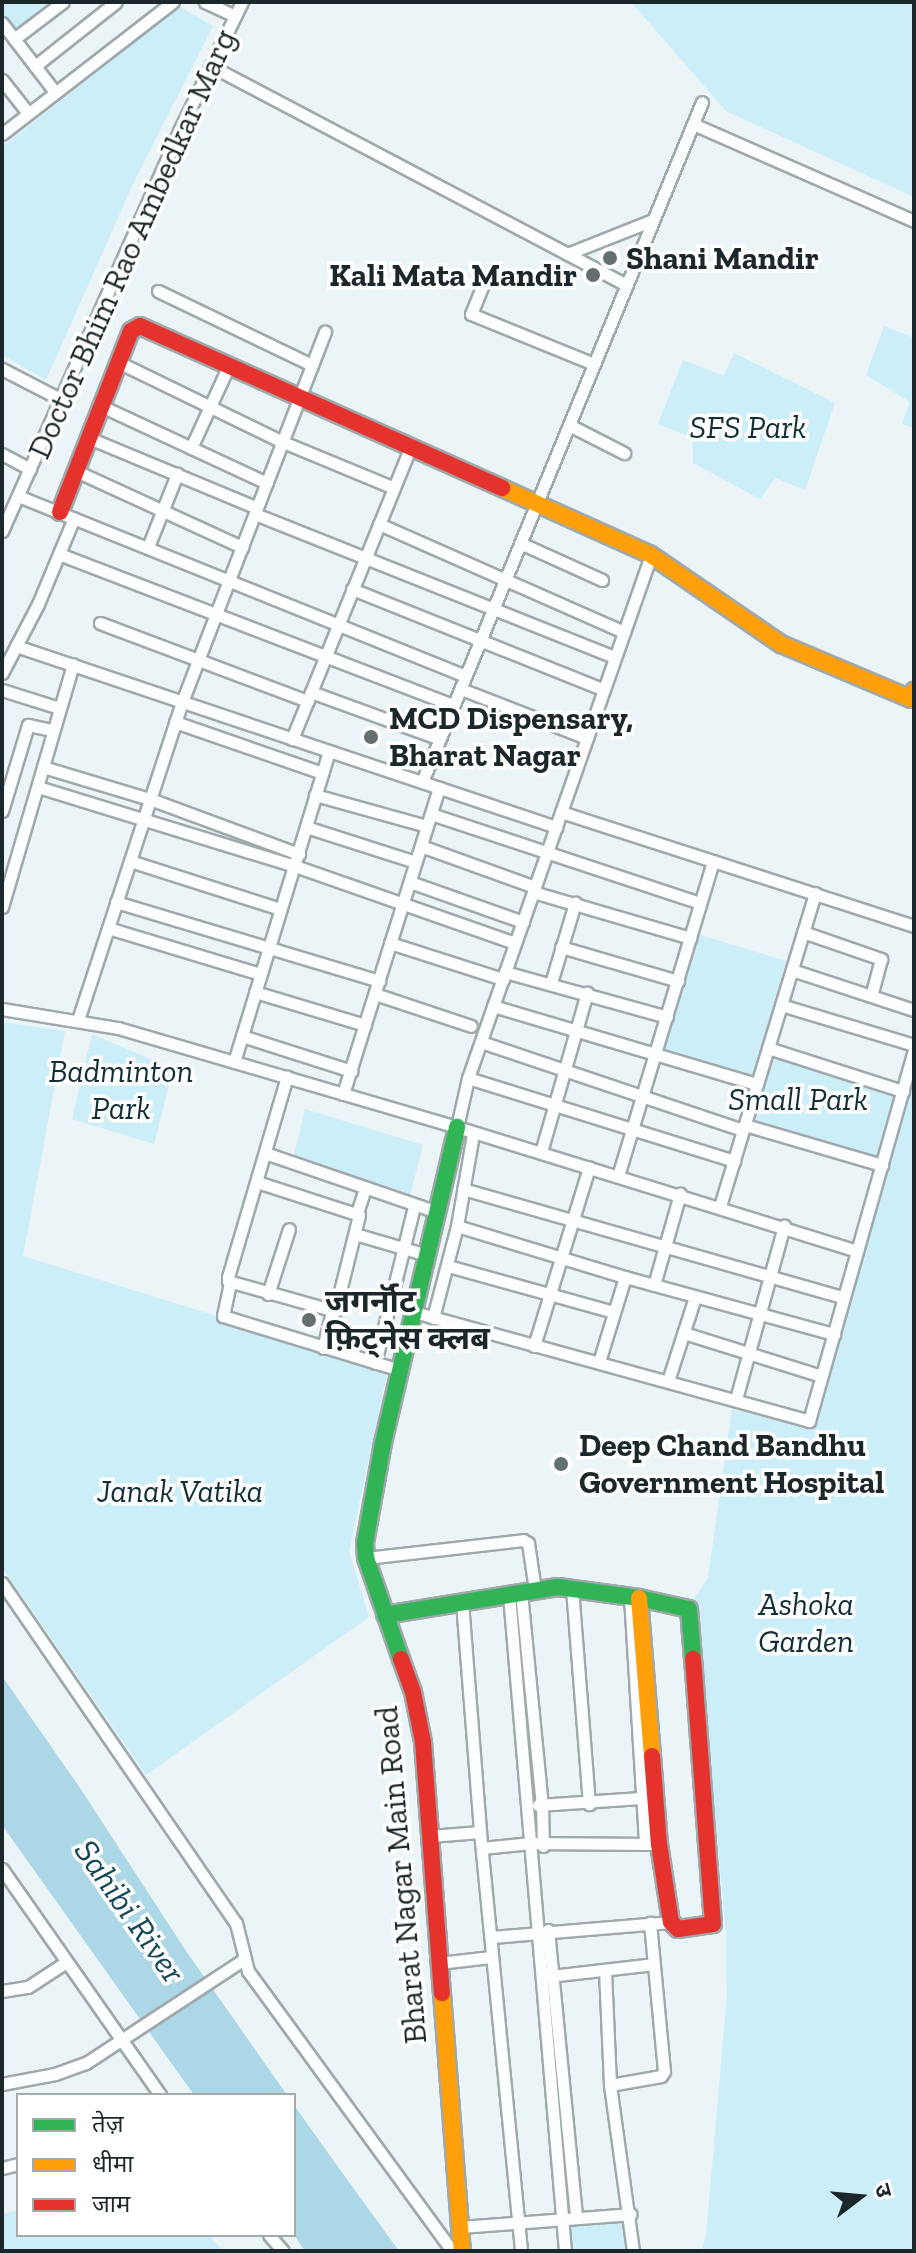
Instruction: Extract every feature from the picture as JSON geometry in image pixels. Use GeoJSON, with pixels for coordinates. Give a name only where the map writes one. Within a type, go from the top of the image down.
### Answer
{"type":"FeatureCollection","features":[{"type":"Feature","properties":{"kind":"street"},"geometry":{"type":"LineString","coordinates":[[14,39],[63,2]]}},
{"type":"Feature","properties":{"kind":"street"},"geometry":{"type":"LineString","coordinates":[[35,66],[116,2]]}},
{"type":"Feature","properties":{"kind":"street"},"geometry":{"type":"LineString","coordinates":[[2,133],[173,2]]}},
{"type":"Feature","properties":{"kind":"street"},"geometry":{"type":"LineString","coordinates":[[205,2],[235,16]]}},
{"type":"Feature","properties":{"kind":"street","name":"Doctor Bhim Rao Ambedkar Marg"},"geometry":{"type":"LineString","coordinates":[[2,531],[242,2]]}},
{"type":"Feature","properties":{"kind":"street"},"geometry":{"type":"LineString","coordinates":[[2,23],[55,92]]}},
{"type":"Feature","properties":{"kind":"street"},"geometry":{"type":"LineString","coordinates":[[211,66],[627,285]]}},
{"type":"Feature","properties":{"kind":"street"},"geometry":{"type":"LineString","coordinates":[[2,80],[28,113]]}},
{"type":"Feature","properties":{"kind":"street"},"geometry":{"type":"LineString","coordinates":[[422,782],[702,102]]}},
{"type":"Feature","properties":{"kind":"street"},"geometry":{"type":"LineString","coordinates":[[693,124],[914,221]]}},
{"type":"Feature","properties":{"kind":"street"},"geometry":{"type":"LineString","coordinates":[[567,254],[653,220]]}},
{"type":"Feature","properties":{"kind":"street"},"geometry":{"type":"LineString","coordinates":[[486,277],[471,314],[594,364]]}},
{"type":"Feature","properties":{"kind":"street"},"geometry":{"type":"LineString","coordinates":[[158,291],[312,365]]}},
{"type":"Feature","properties":{"kind":"street"},"geometry":{"type":"LineString","coordinates":[[2,673],[5,659],[16,646],[59,554],[76,471],[99,405],[131,331],[140,326],[651,555],[781,644],[911,699],[914,691]]}},
{"type":"Feature","properties":{"kind":"street"},"geometry":{"type":"LineString","coordinates":[[78,1020],[182,702],[325,332]]}},
{"type":"Feature","properties":{"kind":"street"},"geometry":{"type":"LineString","coordinates":[[118,362],[283,442],[394,488]]}},
{"type":"Feature","properties":{"kind":"street"},"geometry":{"type":"LineString","coordinates":[[191,448],[229,365]]}},
{"type":"Feature","properties":{"kind":"street"},"geometry":{"type":"LineString","coordinates":[[2,369],[60,399]]}},
{"type":"Feature","properties":{"kind":"street"},"geometry":{"type":"LineString","coordinates":[[99,405],[267,483]]}},
{"type":"Feature","properties":{"kind":"street"},"geometry":{"type":"LineString","coordinates":[[569,425],[624,453]]}},
{"type":"Feature","properties":{"kind":"street"},"geometry":{"type":"LineString","coordinates":[[89,438],[256,511],[615,657]]}},
{"type":"Feature","properties":{"kind":"street"},"geometry":{"type":"LineString","coordinates":[[292,739],[410,448]]}},
{"type":"Feature","properties":{"kind":"street"},"geometry":{"type":"LineString","coordinates":[[2,454],[30,469]]}},
{"type":"Feature","properties":{"kind":"street"},"geometry":{"type":"LineString","coordinates":[[76,471],[242,547]]}},
{"type":"Feature","properties":{"kind":"street"},"geometry":{"type":"LineString","coordinates":[[148,547],[177,474]]}},
{"type":"Feature","properties":{"kind":"street"},"geometry":{"type":"LineString","coordinates":[[18,496],[465,676]]}},
{"type":"Feature","properties":{"kind":"street"},"geometry":{"type":"LineString","coordinates":[[379,524],[624,632]]}},
{"type":"Feature","properties":{"kind":"street"},"geometry":{"type":"LineString","coordinates":[[520,543],[602,580]]}},
{"type":"Feature","properties":{"kind":"street"},"geometry":{"type":"LineString","coordinates":[[59,554],[453,705]]}},
{"type":"Feature","properties":{"kind":"street"},"geometry":{"type":"LineString","coordinates":[[457,1127],[468,1078],[651,555]]}},
{"type":"Feature","properties":{"kind":"street"},"geometry":{"type":"LineString","coordinates":[[352,589],[604,690]]}},
{"type":"Feature","properties":{"kind":"street"},"geometry":{"type":"LineString","coordinates":[[100,623],[198,660],[440,739]]}},
{"type":"Feature","properties":{"kind":"street"},"geometry":{"type":"LineString","coordinates":[[16,646],[556,827]]}},
{"type":"Feature","properties":{"kind":"street"},"geometry":{"type":"LineString","coordinates":[[2,907],[73,664]]}},
{"type":"Feature","properties":{"kind":"street"},"geometry":{"type":"LineString","coordinates":[[461,689],[587,738]]}},
{"type":"Feature","properties":{"kind":"street"},"geometry":{"type":"LineString","coordinates":[[2,690],[59,708]]}},
{"type":"Feature","properties":{"kind":"street"},"geometry":{"type":"LineString","coordinates":[[175,722],[322,773]]}},
{"type":"Feature","properties":{"kind":"street"},"geometry":{"type":"LineString","coordinates":[[2,811],[30,724],[52,730]]}},
{"type":"Feature","properties":{"kind":"street"},"geometry":{"type":"LineString","coordinates":[[234,1062],[329,751]]}},
{"type":"Feature","properties":{"kind":"street"},"geometry":{"type":"LineString","coordinates":[[2,767],[14,772]]}},
{"type":"Feature","properties":{"kind":"street"},"geometry":{"type":"LineString","coordinates":[[43,767],[150,799],[299,854]]}},
{"type":"Feature","properties":{"kind":"street"},"geometry":{"type":"LineString","coordinates":[[38,787],[295,866],[515,943]]}},
{"type":"Feature","properties":{"kind":"street"},"geometry":{"type":"LineString","coordinates":[[343,1094],[439,788]]}},
{"type":"Feature","properties":{"kind":"street"},"geometry":{"type":"LineString","coordinates":[[315,795],[427,826]]}},
{"type":"Feature","properties":{"kind":"street"},"geometry":{"type":"LineString","coordinates":[[561,812],[914,926]]}},
{"type":"Feature","properties":{"kind":"street"},"geometry":{"type":"LineString","coordinates":[[431,814],[700,903]]}},
{"type":"Feature","properties":{"kind":"street"},"geometry":{"type":"LineString","coordinates":[[306,827],[416,862]]}},
{"type":"Feature","properties":{"kind":"street"},"geometry":{"type":"LineString","coordinates":[[421,846],[534,890],[690,938]]}},
{"type":"Feature","properties":{"kind":"street"},"geometry":{"type":"LineString","coordinates":[[130,861],[280,909]]}},
{"type":"Feature","properties":{"kind":"street"},"geometry":{"type":"LineString","coordinates":[[618,1176],[713,861]]}},
{"type":"Feature","properties":{"kind":"street"},"geometry":{"type":"LineString","coordinates":[[410,882],[523,922]]}},
{"type":"Feature","properties":{"kind":"street"},"geometry":{"type":"LineString","coordinates":[[720,1206],[815,893]]}},
{"type":"Feature","properties":{"kind":"street"},"geometry":{"type":"LineString","coordinates":[[116,902],[379,981]]}},
{"type":"Feature","properties":{"kind":"street"},"geometry":{"type":"LineString","coordinates":[[551,983],[575,903]]}},
{"type":"Feature","properties":{"kind":"street"},"geometry":{"type":"LineString","coordinates":[[108,928],[260,974]]}},
{"type":"Feature","properties":{"kind":"street"},"geometry":{"type":"LineString","coordinates":[[803,932],[881,959],[871,996]]}},
{"type":"Feature","properties":{"kind":"street"},"geometry":{"type":"LineString","coordinates":[[390,943],[504,976],[551,983],[667,1017]]}},
{"type":"Feature","properties":{"kind":"street"},"geometry":{"type":"LineString","coordinates":[[561,947],[678,981]]}},
{"type":"Feature","properties":{"kind":"street"},"geometry":{"type":"LineString","coordinates":[[792,970],[914,1010]]}},
{"type":"Feature","properties":{"kind":"street"},"geometry":{"type":"LineString","coordinates":[[255,992],[365,1025]]}},
{"type":"Feature","properties":{"kind":"street"},"geometry":{"type":"LineString","coordinates":[[541,1152],[563,1067],[587,993]]}},
{"type":"Feature","properties":{"kind":"street"},"geometry":{"type":"LineString","coordinates":[[375,994],[471,1026]]}},
{"type":"Feature","properties":{"kind":"street"},"geometry":{"type":"LineString","coordinates":[[414,1312],[809,1421],[914,1048],[781,1005]]}},
{"type":"Feature","properties":{"kind":"street"},"geometry":{"type":"LineString","coordinates":[[493,1006],[757,1084]]}},
{"type":"Feature","properties":{"kind":"street"},"geometry":{"type":"LineString","coordinates":[[2,1009],[78,1020],[287,1077],[720,1206],[857,1251]]}},
{"type":"Feature","properties":{"kind":"street"},"geometry":{"type":"LineString","coordinates":[[242,1036],[352,1071]]}},
{"type":"Feature","properties":{"kind":"street"},"geometry":{"type":"LineString","coordinates":[[481,1042],[744,1127],[882,1165]]}},
{"type":"Feature","properties":{"kind":"street"},"geometry":{"type":"LineString","coordinates":[[768,1048],[903,1091]]}},
{"type":"Feature","properties":{"kind":"street"},"geometry":{"type":"LineString","coordinates":[[287,1077],[228,1277],[230,1283],[223,1316],[400,1370]]}},
{"type":"Feature","properties":{"kind":"street"},"geometry":{"type":"LineString","coordinates":[[468,1078],[734,1161]]}},
{"type":"Feature","properties":{"kind":"street","name":"Bharat Nagar Main Road"},"geometry":{"type":"LineString","coordinates":[[457,1127],[383,1443],[365,1543],[366,1558],[385,1615],[401,1649],[423,1742],[462,2251]]}},
{"type":"Feature","properties":{"kind":"street"},"geometry":{"type":"LineString","coordinates":[[433,1318],[457,1226],[473,1134]]}},
{"type":"Feature","properties":{"kind":"street"},"geometry":{"type":"LineString","coordinates":[[265,1153],[402,1198],[414,1207],[437,1212]]}},
{"type":"Feature","properties":{"kind":"street"},"geometry":{"type":"LineString","coordinates":[[534,1346],[552,1296],[589,1167]]}},
{"type":"Feature","properties":{"kind":"street"},"geometry":{"type":"LineString","coordinates":[[257,1182],[357,1213]]}},
{"type":"Feature","properties":{"kind":"street"},"geometry":{"type":"LineString","coordinates":[[323,1348],[332,1312],[336,1309],[365,1188]]}},
{"type":"Feature","properties":{"kind":"street"},"geometry":{"type":"LineString","coordinates":[[463,1189],[574,1218],[664,1247],[843,1297]]}},
{"type":"Feature","properties":{"kind":"street"},"geometry":{"type":"LineString","coordinates":[[654,1285],[680,1194]]}},
{"type":"Feature","properties":{"kind":"street"},"geometry":{"type":"LineString","coordinates":[[375,1363],[414,1207]]}},
{"type":"Feature","properties":{"kind":"street"},"geometry":{"type":"LineString","coordinates":[[457,1226],[625,1277],[834,1334]]}},
{"type":"Feature","properties":{"kind":"street"},"geometry":{"type":"LineString","coordinates":[[736,1399],[762,1316],[784,1226]]}},
{"type":"Feature","properties":{"kind":"street"},"geometry":{"type":"LineString","coordinates":[[268,1294],[289,1229]]}},
{"type":"Feature","properties":{"kind":"street"},"geometry":{"type":"LineString","coordinates":[[355,1234],[427,1255]]}},
{"type":"Feature","properties":{"kind":"street"},"geometry":{"type":"LineString","coordinates":[[448,1266],[614,1312]]}},
{"type":"Feature","properties":{"kind":"street"},"geometry":{"type":"LineString","coordinates":[[599,1362],[625,1277]]}},
{"type":"Feature","properties":{"kind":"street"},"geometry":{"type":"LineString","coordinates":[[230,1283],[332,1312]]}},
{"type":"Feature","properties":{"kind":"street"},"geometry":{"type":"LineString","coordinates":[[668,1381],[695,1297]]}},
{"type":"Feature","properties":{"kind":"street"},"geometry":{"type":"LineString","coordinates":[[684,1333],[821,1376]]}},
{"type":"Feature","properties":{"kind":"street"},"geometry":{"type":"LineString","coordinates":[[366,1558],[523,1540],[528,1543],[521,1592],[528,1804],[537,1844],[543,1930],[576,2218]]}},
{"type":"Feature","properties":{"kind":"street"},"geometry":{"type":"LineString","coordinates":[[2,1583],[236,1923],[248,1971],[452,2251]]}},
{"type":"Feature","properties":{"kind":"street"},"geometry":{"type":"LineString","coordinates":[[572,1588],[589,1804]]}},
{"type":"Feature","properties":{"kind":"street"},"geometry":{"type":"LineString","coordinates":[[385,1615],[521,1592],[572,1588],[635,1598],[686,1607],[692,1613],[713,1924],[678,1929],[671,1922],[652,1844],[641,1798],[635,1598]]}},
{"type":"Feature","properties":{"kind":"street"},"geometry":{"type":"LineString","coordinates":[[521,1592],[542,1805],[537,1844]]}},
{"type":"Feature","properties":{"kind":"street"},"geometry":{"type":"LineString","coordinates":[[635,1598],[652,1844]]}},
{"type":"Feature","properties":{"kind":"street"},"geometry":{"type":"LineString","coordinates":[[462,1602],[480,1832],[492,1937],[491,1957],[521,2251]]}},
{"type":"Feature","properties":{"kind":"street"},"geometry":{"type":"LineString","coordinates":[[528,1804],[589,1804],[641,1798]]}},
{"type":"Feature","properties":{"kind":"street"},"geometry":{"type":"LineString","coordinates":[[430,1836],[480,1832]]}},
{"type":"Feature","properties":{"kind":"street"},"geometry":{"type":"LineString","coordinates":[[482,1848],[537,1844],[652,1844]]}},
{"type":"Feature","properties":{"kind":"street"},"geometry":{"type":"LineString","coordinates":[[2,1869],[159,2093]]}},
{"type":"Feature","properties":{"kind":"street"},"geometry":{"type":"LineString","coordinates":[[492,1937],[543,1930],[671,1922]]}},
{"type":"Feature","properties":{"kind":"street"},"geometry":{"type":"LineString","coordinates":[[610,2085],[663,2074],[650,1923]]}},
{"type":"Feature","properties":{"kind":"street"},"geometry":{"type":"LineString","coordinates":[[439,1963],[491,1957]]}},
{"type":"Feature","properties":{"kind":"street"},"geometry":{"type":"LineString","coordinates":[[2,2084],[70,2069],[243,1960]]}},
{"type":"Feature","properties":{"kind":"street"},"geometry":{"type":"LineString","coordinates":[[2,1991],[28,1987],[66,1962]]}},
{"type":"Feature","properties":{"kind":"street"},"geometry":{"type":"LineString","coordinates":[[548,1976],[653,1964]]}},
{"type":"Feature","properties":{"kind":"street"},"geometry":{"type":"LineString","coordinates":[[605,1970],[610,2085],[631,2214],[633,2251]]}},
{"type":"Feature","properties":{"kind":"street"},"geometry":{"type":"LineString","coordinates":[[548,1976],[565,2251]]}},
{"type":"Feature","properties":{"kind":"street"},"geometry":{"type":"LineString","coordinates":[[459,2227],[631,2214]]}},
{"type":"Feature","properties":{"kind":"green space"},"geometry":{"type":"Polygon","coordinates":[[[2,2],[56,2],[16,34],[2,16],[2,2]]]}},
{"type":"Feature","properties":{"kind":"green space"},"geometry":{"type":"Polygon","coordinates":[[[631,2],[914,2],[914,197],[726,111],[631,2]]]}},
{"type":"Feature","properties":{"kind":"green space"},"geometry":{"type":"Polygon","coordinates":[[[180,7],[213,26],[134,182],[46,380],[2,355],[2,147],[180,7]]]}},
{"type":"Feature","properties":{"kind":"green space"},"geometry":{"type":"Polygon","coordinates":[[[884,326],[914,338],[914,428],[902,424],[910,402],[866,375],[884,326]]]}},
{"type":"Feature","properties":{"kind":"green space","name":"SFS Park"},"geometry":{"type":"Polygon","coordinates":[[[734,353],[835,403],[805,490],[775,478],[760,499],[693,463],[693,438],[658,424],[683,360],[724,376],[734,353]]]}},
{"type":"Feature","properties":{"kind":"green space"},"geometry":{"type":"Polygon","coordinates":[[[697,934],[786,961],[753,1075],[663,1048],[697,934]]]}},
{"type":"Feature","properties":{"kind":"green space","name":"Janak Vatika"},"geometry":{"type":"Polygon","coordinates":[[[2,1022],[65,1031],[23,1256],[388,1369],[349,1551],[369,1617],[146,1775],[2,1567],[2,1022]]]}},
{"type":"Feature","properties":{"kind":"green space","name":"Badminton Park"},"geometry":{"type":"Polygon","coordinates":[[[92,1034],[173,1069],[154,1144],[72,1119],[92,1034]]]}},
{"type":"Feature","properties":{"kind":"green space","name":"Small Park"},"geometry":{"type":"Polygon","coordinates":[[[771,1056],[895,1097],[878,1159],[753,1120],[771,1056]]]}},
{"type":"Feature","properties":{"kind":"green space","name":"Ashoka Garden"},"geometry":{"type":"Polygon","coordinates":[[[914,1064],[914,2251],[701,2251],[706,2236],[727,1995],[726,1933],[695,1597],[708,1578],[732,1409],[814,1430],[914,1064]]]}},
{"type":"Feature","properties":{"kind":"green space"},"geometry":{"type":"Polygon","coordinates":[[[305,1109],[423,1145],[409,1200],[292,1164],[305,1109]]]}},
{"type":"Feature","properties":{"kind":"green space"},"geometry":{"type":"Polygon","coordinates":[[[16,2210],[16,2237],[211,2237],[223,2251],[2,2251],[2,2214],[16,2210]]]}},
{"type":"Feature","properties":{"kind":"green space"},"geometry":{"type":"Polygon","coordinates":[[[624,2216],[627,2251],[570,2251],[568,2221],[624,2216]]]}},
{"type":"Feature","properties":{"kind":"water","name":"Sahibi River"},"geometry":{"type":"Polygon","coordinates":[[[2,1676],[80,1788],[186,1951],[286,2093],[193,2093],[2,1825],[2,1676]]]}},
{"type":"Feature","properties":{"kind":"water"},"geometry":{"type":"Polygon","coordinates":[[[296,2108],[399,2251],[305,2251],[295,2237],[296,2108]]]}},
{"type":"Feature","properties":{"kind":"traffic: fast"},"geometry":{"type":"LineString","coordinates":[[401,1659],[366,1558],[365,1543],[383,1443],[457,1127]]}},
{"type":"Feature","properties":{"kind":"traffic: fast"},"geometry":{"type":"LineString","coordinates":[[385,1615],[558,1587],[639,1598],[689,1609],[693,1659]]}},
{"type":"Feature","properties":{"kind":"traffic: slow"},"geometry":{"type":"LineString","coordinates":[[502,488],[651,555],[781,644],[911,699],[914,691]]}},
{"type":"Feature","properties":{"kind":"traffic: slow"},"geometry":{"type":"LineString","coordinates":[[639,1598],[652,1756]]}},
{"type":"Feature","properties":{"kind":"traffic: slow"},"geometry":{"type":"LineString","coordinates":[[442,1993],[462,2251]]}},
{"type":"Feature","properties":{"kind":"traffic: jam"},"geometry":{"type":"LineString","coordinates":[[60,512],[131,331],[140,326],[502,488]]}},
{"type":"Feature","properties":{"kind":"traffic: jam"},"geometry":{"type":"LineString","coordinates":[[401,1659],[413,1692],[423,1742],[442,1993]]}},
{"type":"Feature","properties":{"kind":"traffic: jam"},"geometry":{"type":"LineString","coordinates":[[652,1756],[659,1844],[671,1922],[678,1929],[713,1924],[693,1659]]}},
{"type":"Feature","properties":{"kind":"place","name":"Shani Mandir"},"geometry":{"type":"Point","coordinates":[610,258]}},
{"type":"Feature","properties":{"kind":"place","name":"Kali Mata Mandir"},"geometry":{"type":"Point","coordinates":[593,275]}},
{"type":"Feature","properties":{"kind":"place","name":"MCD Dispensary, Bharat Nagar"},"geometry":{"type":"Point","coordinates":[371,737]}},
{"type":"Feature","properties":{"kind":"place","name":"जगर्नॉट फ़िट्नेस क्लब"},"geometry":{"type":"Point","coordinates":[309,1320]}},
{"type":"Feature","properties":{"kind":"place","name":"Deep Chand Bandhu Government Hospital"},"geometry":{"type":"Point","coordinates":[561,1464]}}]}
